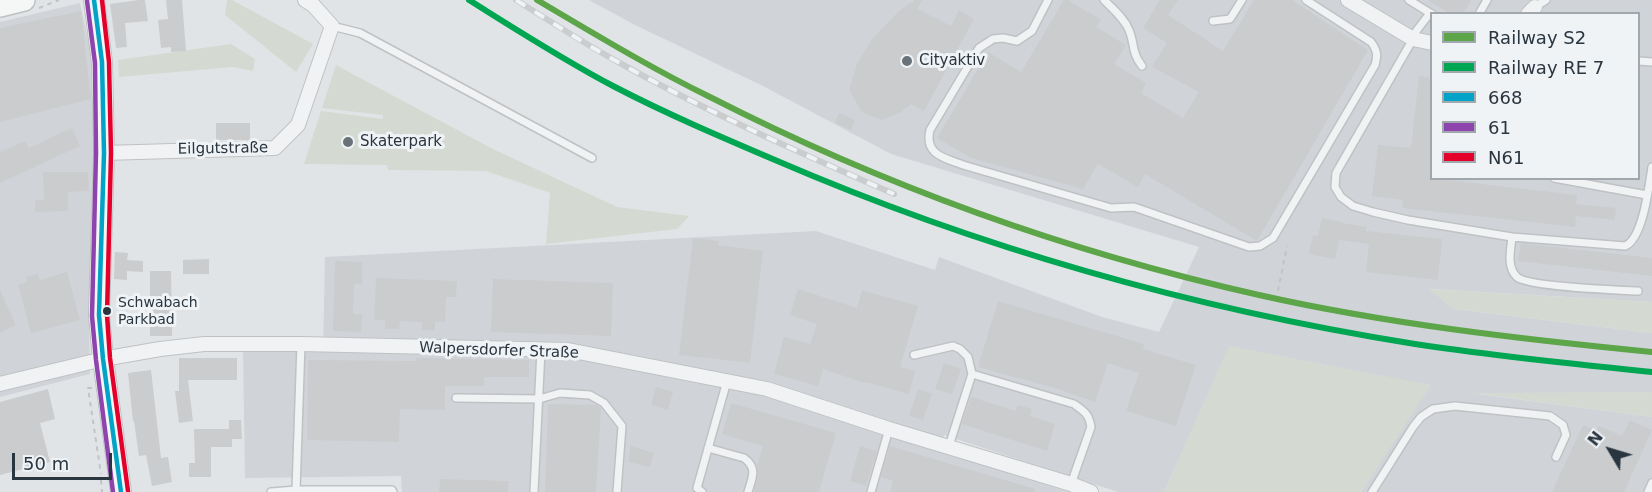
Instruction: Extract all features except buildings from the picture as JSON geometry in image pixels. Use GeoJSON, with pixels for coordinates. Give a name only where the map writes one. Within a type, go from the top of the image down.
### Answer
{"type":"FeatureCollection","features":[{"type":"Feature","properties":{"kind":"main road"},"geometry":{"type":"LineString","coordinates":[[0,6],[24,0]]}},
{"type":"Feature","properties":{"kind":"street"},"geometry":{"type":"LineString","coordinates":[[94,0],[102,62],[104,153],[99,315],[121,492]]}},
{"type":"Feature","properties":{"kind":"street"},"geometry":{"type":"LineString","coordinates":[[305,0],[313,5],[332,26]]}},
{"type":"Feature","properties":{"kind":"street"},"geometry":{"type":"LineString","coordinates":[[1348,0],[1412,39],[1430,43]]}},
{"type":"Feature","properties":{"kind":"street","name":"Eilgutstraße"},"geometry":{"type":"LineString","coordinates":[[104,153],[275,148],[298,124],[332,26]]}},
{"type":"Feature","properties":{"kind":"street","name":"Walpersdorfer Straße"},"geometry":{"type":"LineString","coordinates":[[0,384],[103,358],[204,344],[568,350],[767,389],[1091,492]]}},
{"type":"Feature","properties":{"kind":"lane"},"geometry":{"type":"LineString","coordinates":[[1048,0],[1032,31],[1017,41],[1003,38],[993,39],[979,48],[930,130],[929,146],[944,158],[963,165],[1111,208],[1134,207],[1249,247],[1260,246],[1273,238],[1375,65],[1377,57],[1376,48],[1371,42],[1306,0]]}},
{"type":"Feature","properties":{"kind":"lane"},"geometry":{"type":"LineString","coordinates":[[1104,0],[1128,28],[1136,57],[1142,66]]}},
{"type":"Feature","properties":{"kind":"lane"},"geometry":{"type":"LineString","coordinates":[[1213,21],[1230,19],[1242,0]]}},
{"type":"Feature","properties":{"kind":"lane"},"geometry":{"type":"LineString","coordinates":[[1409,0],[1430,14],[1412,39],[1336,173],[1335,184],[1338,193],[1353,207],[1408,220],[1512,237],[1625,246],[1635,239],[1642,219],[1652,167]]}},
{"type":"Feature","properties":{"kind":"lane"},"geometry":{"type":"LineString","coordinates":[[332,26],[360,33],[592,158]]}},
{"type":"Feature","properties":{"kind":"lane"},"geometry":{"type":"LineString","coordinates":[[1565,180],[1647,195]]}},
{"type":"Feature","properties":{"kind":"lane"},"geometry":{"type":"LineString","coordinates":[[1512,237],[1511,269],[1522,280],[1565,286],[1638,291]]}},
{"type":"Feature","properties":{"kind":"lane"},"geometry":{"type":"LineString","coordinates":[[296,490],[301,344]]}},
{"type":"Feature","properties":{"kind":"lane"},"geometry":{"type":"LineString","coordinates":[[914,355],[953,346],[968,357],[972,374],[949,446]]}},
{"type":"Feature","properties":{"kind":"lane"},"geometry":{"type":"LineString","coordinates":[[534,492],[541,350]]}},
{"type":"Feature","properties":{"kind":"lane"},"geometry":{"type":"LineString","coordinates":[[972,374],[1074,404],[1085,411],[1090,418],[1091,427],[1071,484]]}},
{"type":"Feature","properties":{"kind":"lane"},"geometry":{"type":"LineString","coordinates":[[702,492],[697,488],[727,381]]}},
{"type":"Feature","properties":{"kind":"lane"},"geometry":{"type":"LineString","coordinates":[[456,398],[539,399],[560,393],[590,395],[604,403],[622,426],[617,492]]}},
{"type":"Feature","properties":{"kind":"lane"},"geometry":{"type":"LineString","coordinates":[[1372,492],[1413,427],[1421,417],[1433,409],[1455,406],[1550,416],[1563,425],[1566,435],[1556,457]]}},
{"type":"Feature","properties":{"kind":"lane"},"geometry":{"type":"LineString","coordinates":[[871,492],[889,429]]}},
{"type":"Feature","properties":{"kind":"lane"},"geometry":{"type":"LineString","coordinates":[[708,448],[749,461],[753,472],[748,492]]}},
{"type":"Feature","properties":{"kind":"lane"},"geometry":{"type":"LineString","coordinates":[[1648,492],[1652,483]]}},
{"type":"Feature","properties":{"kind":"lane"},"geometry":{"type":"LineString","coordinates":[[271,492],[296,490],[392,490],[393,492]]}},
{"type":"Feature","properties":{"kind":"path"},"geometry":{"type":"LineString","coordinates":[[1278,291],[1287,246]]}},
{"type":"Feature","properties":{"kind":"shaded area"},"geometry":{"type":"Polygon","coordinates":[[[227,0],[232,0],[313,44],[296,72],[225,15],[227,0]]]}},
{"type":"Feature","properties":{"kind":"shaded area"},"geometry":{"type":"Polygon","coordinates":[[[589,0],[1652,0],[1652,302],[1430,289],[1454,309],[1652,333],[1652,392],[1478,394],[1652,417],[1652,492],[1361,492],[1430,385],[1226,355],[1164,492],[1118,492],[944,435],[938,450],[1068,492],[402,492],[401,476],[245,478],[243,351],[323,352],[325,257],[816,231],[935,270],[939,257],[1102,317],[1159,332],[1199,247],[891,154],[763,86],[635,25],[589,0]]]}},
{"type":"Feature","properties":{"kind":"shaded area"},"geometry":{"type":"Polygon","coordinates":[[[80,3],[92,58],[95,148],[89,323],[90,374],[0,397],[0,22],[80,3]]]}},
{"type":"Feature","properties":{"kind":"shaded area"},"geometry":{"type":"Polygon","coordinates":[[[231,44],[255,59],[253,71],[233,67],[119,77],[118,60],[231,44]]]}},
{"type":"Feature","properties":{"kind":"shaded area"},"geometry":{"type":"Polygon","coordinates":[[[336,65],[493,149],[617,207],[689,216],[677,229],[546,244],[550,193],[486,171],[388,170],[387,165],[304,164],[321,111],[383,119],[383,115],[322,108],[336,65]]]}},
{"type":"Feature","properties":{"kind":"shaded area"},"geometry":{"type":"Polygon","coordinates":[[[1428,289],[1652,302],[1652,333],[1454,309],[1428,289]]]}},
{"type":"Feature","properties":{"kind":"shaded area"},"geometry":{"type":"Polygon","coordinates":[[[1229,346],[1431,385],[1361,492],[1164,492],[1229,346]]]}},
{"type":"Feature","properties":{"kind":"shaded area"},"geometry":{"type":"Polygon","coordinates":[[[1652,392],[1652,417],[1472,393],[1652,392]]]}},
{"type":"Feature","properties":{"kind":"railway"},"geometry":{"type":"LineString","coordinates":[[516,0],[605,55],[686,98],[894,194]]}},
{"type":"Feature","properties":{"kind":"rail line","name":"S2"},"geometry":{"type":"LineString","coordinates":[[537,0],[621,50],[774,128],[908,187],[1047,237],[1188,278],[1308,305],[1454,330],[1652,352]]}},
{"type":"Feature","properties":{"kind":"transit line","name":"668"},"geometry":{"type":"LineString","coordinates":[[94,0],[102,62],[104,153],[99,315],[121,492]]}},
{"type":"Feature","properties":{"kind":"transit line","name":"N61"},"geometry":{"type":"LineString","coordinates":[[102,0],[109,62],[111,153],[107,315],[110,358],[128,491]]}},
{"type":"Feature","properties":{"kind":"transit line"},"geometry":{"type":"LineString","coordinates":[[469,0],[578,67],[674,116],[852,192],[1009,248],[1170,294],[1333,330],[1474,352],[1652,372]]}},
{"type":"Feature","properties":{"kind":"transit line","name":"61"},"geometry":{"type":"LineString","coordinates":[[87,1],[95,63],[96,153],[92,316],[113,492]]}},
{"type":"Feature","properties":{"kind":"place","name":"Cityaktiv"},"geometry":{"type":"Point","coordinates":[907,61]}},
{"type":"Feature","properties":{"kind":"place","name":"Skaterpark"},"geometry":{"type":"Point","coordinates":[348,142]}},
{"type":"Feature","properties":{"kind":"place","name":"Schwabach Parkbad"},"geometry":{"type":"Point","coordinates":[107,311]}}]}
